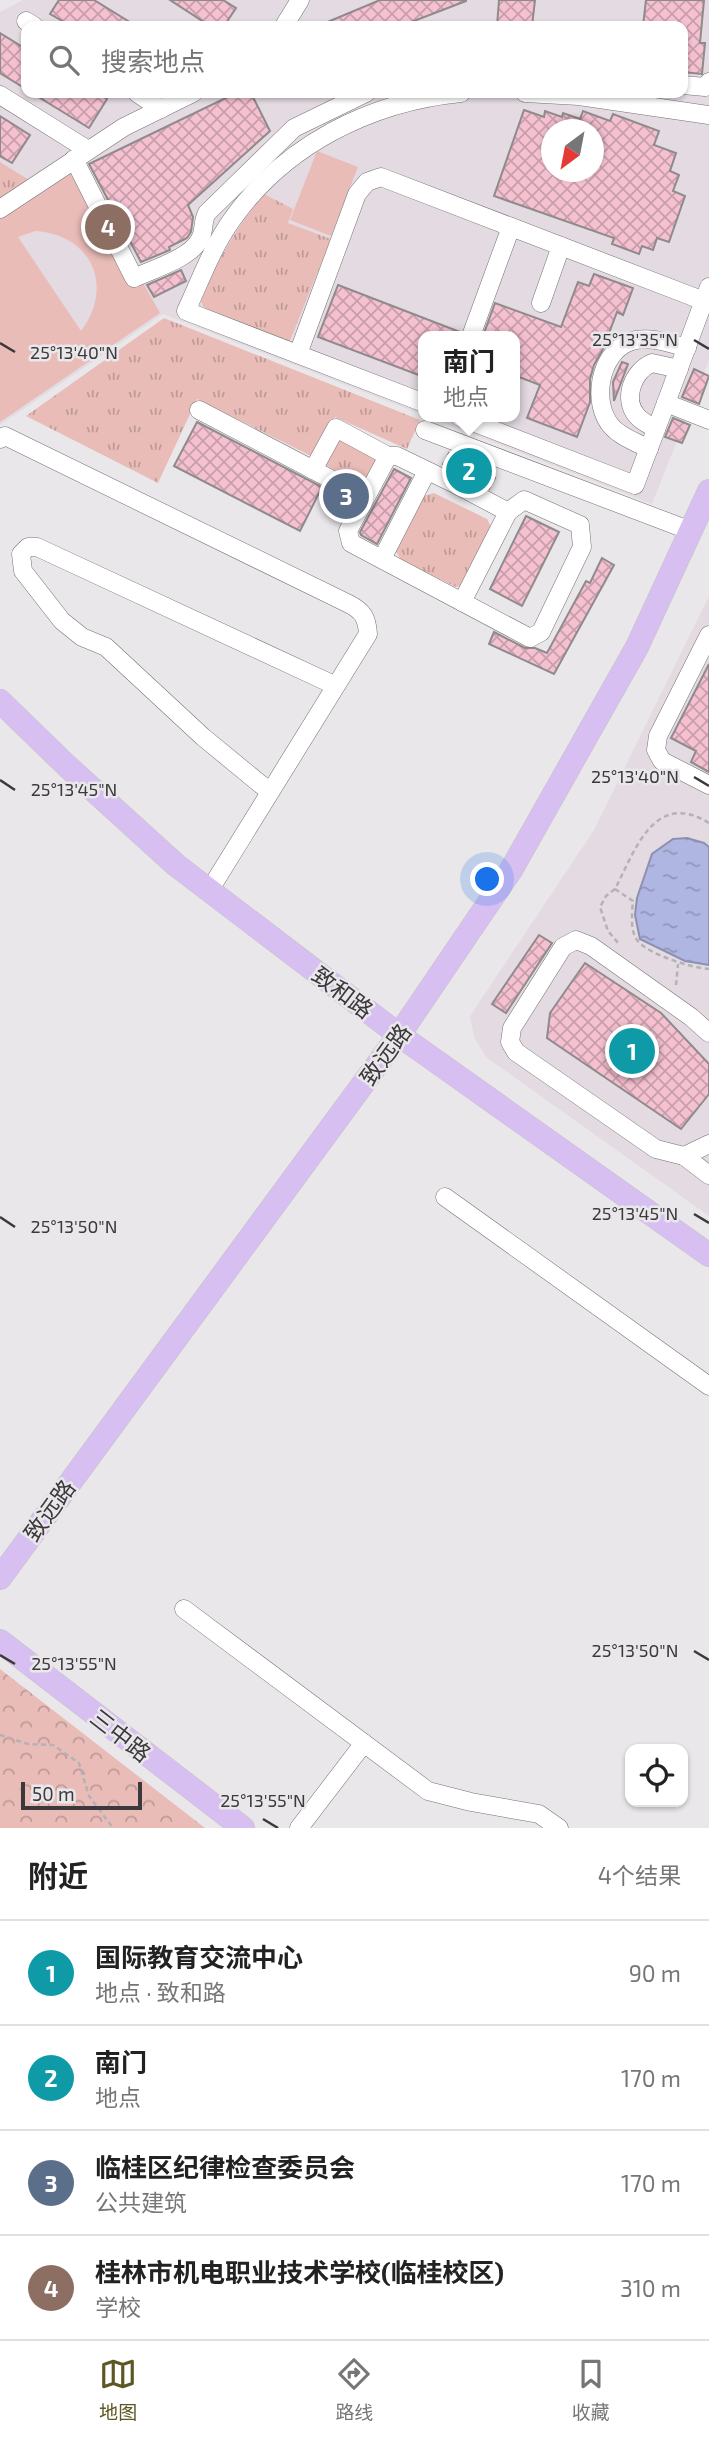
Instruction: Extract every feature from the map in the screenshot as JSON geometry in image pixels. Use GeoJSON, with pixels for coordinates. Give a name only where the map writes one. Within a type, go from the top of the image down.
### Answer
{"type":"FeatureCollection","features":[{"type":"Feature","properties":{"kind":"main road","name":"致远路"},"geometry":{"type":"LineString","coordinates":[[0,1578],[400,1035],[511,870],[637,647],[709,491]]}},
{"type":"Feature","properties":{"kind":"main road","name":"致和路"},"geometry":{"type":"LineString","coordinates":[[0,701],[67,766],[176,865],[209,891],[400,1035],[709,1255]]}},
{"type":"Feature","properties":{"kind":"main road","name":"三中路"},"geometry":{"type":"LineString","coordinates":[[0,1642],[243,1828]]}},
{"type":"Feature","properties":{"kind":"street"},"geometry":{"type":"LineString","coordinates":[[288,21],[300,0]]}},
{"type":"Feature","properties":{"kind":"street"},"geometry":{"type":"LineString","coordinates":[[688,85],[705,87],[709,82]]}},
{"type":"Feature","properties":{"kind":"street"},"geometry":{"type":"LineString","coordinates":[[0,95],[81,155],[134,278],[192,251],[202,236],[206,213],[294,128],[356,98]]}},
{"type":"Feature","properties":{"kind":"street"},"geometry":{"type":"LineString","coordinates":[[144,98],[161,109]]}},
{"type":"Feature","properties":{"kind":"street"},"geometry":{"type":"LineString","coordinates":[[0,209],[124,127],[183,98]]}},
{"type":"Feature","properties":{"kind":"street"},"geometry":{"type":"LineString","coordinates":[[418,401],[186,311],[230,222],[258,186],[277,168],[318,139],[371,113],[427,98]]}},
{"type":"Feature","properties":{"kind":"street"},"geometry":{"type":"LineString","coordinates":[[593,98],[709,115]]}},
{"type":"Feature","properties":{"kind":"street"},"geometry":{"type":"LineString","coordinates":[[298,354],[357,194],[367,182],[382,177],[561,246],[706,294],[635,485],[473,422]]}},
{"type":"Feature","properties":{"kind":"street"},"geometry":{"type":"LineString","coordinates":[[473,331],[511,227]]}},
{"type":"Feature","properties":{"kind":"street"},"geometry":{"type":"LineString","coordinates":[[541,303],[561,246]]}},
{"type":"Feature","properties":{"kind":"street"},"geometry":{"type":"LineString","coordinates":[[649,449],[624,436],[612,427],[605,417],[600,388],[604,372],[615,353],[630,342],[653,340],[687,348]]}},
{"type":"Feature","properties":{"kind":"street"},"geometry":{"type":"LineString","coordinates":[[656,429],[635,413],[630,400],[632,383],[641,370],[652,363],[679,369]]}},
{"type":"Feature","properties":{"kind":"street"},"geometry":{"type":"LineString","coordinates":[[604,372],[632,383]]}},
{"type":"Feature","properties":{"kind":"street"},"geometry":{"type":"LineString","coordinates":[[666,403],[709,420]]}},
{"type":"Feature","properties":{"kind":"street"},"geometry":{"type":"LineString","coordinates":[[199,410],[344,486]]}},
{"type":"Feature","properties":{"kind":"street"},"geometry":{"type":"LineString","coordinates":[[313,470],[336,428],[388,456],[397,456],[508,512]]}},
{"type":"Feature","properties":{"kind":"street"},"geometry":{"type":"LineString","coordinates":[[425,430],[691,531]]}},
{"type":"Feature","properties":{"kind":"street"},"geometry":{"type":"LineString","coordinates":[[0,439],[5,436],[358,609],[367,622],[368,634],[209,891]]}},
{"type":"Feature","properties":{"kind":"street"},"geometry":{"type":"LineString","coordinates":[[459,486],[476,450]]}},
{"type":"Feature","properties":{"kind":"street"},"geometry":{"type":"LineString","coordinates":[[388,456],[348,531],[351,543],[530,638],[541,632],[582,547],[580,525],[524,500],[508,512],[463,602]]}},
{"type":"Feature","properties":{"kind":"street"},"geometry":{"type":"LineString","coordinates":[[382,559],[427,471]]}},
{"type":"Feature","properties":{"kind":"street"},"geometry":{"type":"LineString","coordinates":[[270,792],[203,737],[106,646],[82,637],[62,621],[23,571],[21,554],[28,547],[37,547],[334,685]]}},
{"type":"Feature","properties":{"kind":"street"},"geometry":{"type":"LineString","coordinates":[[709,635],[658,736],[656,750],[662,761],[709,785]]}},
{"type":"Feature","properties":{"kind":"street"},"geometry":{"type":"LineString","coordinates":[[709,1033],[700,1016],[591,946],[574,940],[563,947],[512,1028],[510,1037],[516,1052],[656,1149],[684,1156],[709,1175]]}},
{"type":"Feature","properties":{"kind":"street"},"geometry":{"type":"LineString","coordinates":[[684,1156],[709,1144]]}},
{"type":"Feature","properties":{"kind":"street"},"geometry":{"type":"LineString","coordinates":[[445,1197],[709,1386]]}},
{"type":"Feature","properties":{"kind":"street"},"geometry":{"type":"LineString","coordinates":[[184,1609],[428,1791],[539,1814],[559,1828]]}},
{"type":"Feature","properties":{"kind":"street"},"geometry":{"type":"LineString","coordinates":[[299,1828],[364,1743]]}},
{"type":"Feature","properties":{"kind":"path"},"geometry":{"type":"LineString","coordinates":[[624,950],[608,931],[600,907],[606,896],[615,889],[641,837],[653,822],[663,816],[689,814],[709,823]]}},
{"type":"Feature","properties":{"kind":"path"},"geometry":{"type":"LineString","coordinates":[[615,889],[633,901],[634,936],[644,947],[678,964],[709,969]]}},
{"type":"Feature","properties":{"kind":"path"},"geometry":{"type":"LineString","coordinates":[[672,985],[677,985],[678,964]]}},
{"type":"Feature","properties":{"kind":"path"},"geometry":{"type":"LineString","coordinates":[[0,1735],[29,1744],[53,1745],[79,1763],[89,1796],[113,1828]]}},
{"type":"Feature","properties":{"kind":"shaded area"},"geometry":{"type":"Polygon","coordinates":[[[23,0],[709,0],[709,360],[652,504],[441,422],[520,422],[520,331],[418,331],[418,413],[163,314],[0,425],[0,12],[23,0]]]}},
{"type":"Feature","properties":{"kind":"shaded area"},"geometry":{"type":"Polygon","coordinates":[[[709,596],[709,1216],[486,1057],[474,1037],[470,1016],[594,830],[709,596]]]}},
{"type":"Feature","properties":{"kind":"green space"},"geometry":{"type":"Polygon","coordinates":[[[317,151],[358,167],[331,236],[290,220],[317,151]]]}},
{"type":"Feature","properties":{"kind":"green space"},"geometry":{"type":"Polygon","coordinates":[[[0,162],[29,180],[0,200],[0,162]]]}},
{"type":"Feature","properties":{"kind":"green space"},"geometry":{"type":"Polygon","coordinates":[[[69,171],[133,288],[143,283],[160,313],[0,422],[0,218],[69,171]],[[35,231],[18,237],[81,331],[91,314],[96,297],[96,280],[92,265],[83,252],[71,242],[54,234],[35,231]]]}},
{"type":"Feature","properties":{"kind":"green space"},"geometry":{"type":"Polygon","coordinates":[[[264,194],[293,209],[288,223],[331,239],[289,343],[207,313],[201,301],[228,245],[264,194]]]}},
{"type":"Feature","properties":{"kind":"green space"},"geometry":{"type":"Polygon","coordinates":[[[164,318],[418,419],[419,422],[407,449],[335,417],[315,458],[197,399],[158,483],[26,416],[164,318]]]}},
{"type":"Feature","properties":{"kind":"green space"},"geometry":{"type":"Polygon","coordinates":[[[339,437],[379,458],[365,486],[324,464],[339,437]]]}},
{"type":"Feature","properties":{"kind":"green space"},"geometry":{"type":"Polygon","coordinates":[[[434,493],[487,519],[492,529],[465,585],[456,587],[401,560],[395,550],[423,496],[434,493]]]}},
{"type":"Feature","properties":{"kind":"green space"},"geometry":{"type":"Polygon","coordinates":[[[0,1669],[205,1828],[0,1828],[0,1669]]]}},
{"type":"Feature","properties":{"kind":"water"},"geometry":{"type":"Polygon","coordinates":[[[687,838],[709,847],[709,965],[685,961],[640,939],[635,915],[637,898],[652,854],[673,839],[687,838]]]}},
{"type":"Feature","properties":{"kind":"building"},"geometry":{"type":"Polygon","coordinates":[[[59,0],[94,0],[128,21],[62,21],[50,14],[59,0]]]}},
{"type":"Feature","properties":{"kind":"building"},"geometry":{"type":"Polygon","coordinates":[[[170,0],[223,0],[236,8],[227,21],[202,21],[170,0]]]}},
{"type":"Feature","properties":{"kind":"building"},"geometry":{"type":"Polygon","coordinates":[[[380,0],[466,0],[414,21],[330,21],[380,0]]]}},
{"type":"Feature","properties":{"kind":"building"},"geometry":{"type":"Polygon","coordinates":[[[499,0],[535,0],[533,21],[497,21],[499,0]]]}},
{"type":"Feature","properties":{"kind":"building"},"geometry":{"type":"Polygon","coordinates":[[[646,0],[704,0],[700,43],[705,43],[702,74],[688,73],[688,21],[644,21],[646,0]]]}},
{"type":"Feature","properties":{"kind":"building"},"geometry":{"type":"Polygon","coordinates":[[[0,33],[21,46],[21,86],[0,73],[0,33]]]}},
{"type":"Feature","properties":{"kind":"building"},"geometry":{"type":"Polygon","coordinates":[[[40,98],[106,98],[89,128],[40,98]]]}},
{"type":"Feature","properties":{"kind":"building"},"geometry":{"type":"Polygon","coordinates":[[[226,98],[254,98],[270,131],[188,205],[193,217],[191,232],[187,238],[169,247],[170,250],[141,262],[89,164],[226,98]]]}},
{"type":"Feature","properties":{"kind":"building"},"geometry":{"type":"Polygon","coordinates":[[[524,110],[544,117],[545,111],[580,119],[583,111],[610,121],[613,114],[659,131],[654,145],[676,153],[670,171],[679,175],[673,191],[685,196],[669,242],[657,238],[653,250],[642,246],[639,254],[612,244],[614,238],[494,196],[524,110]]]}},
{"type":"Feature","properties":{"kind":"building"},"geometry":{"type":"Polygon","coordinates":[[[0,116],[30,135],[12,163],[0,156],[0,116]]]}},
{"type":"Feature","properties":{"kind":"building"},"geometry":{"type":"Polygon","coordinates":[[[181,270],[186,281],[154,297],[147,285],[181,270]]]}},
{"type":"Feature","properties":{"kind":"building"},"geometry":{"type":"Polygon","coordinates":[[[594,274],[633,288],[623,315],[617,312],[594,365],[590,379],[590,402],[577,437],[527,418],[540,385],[520,377],[520,331],[485,331],[495,303],[561,327],[578,282],[589,286],[594,274]]]}},
{"type":"Feature","properties":{"kind":"building"},"geometry":{"type":"Polygon","coordinates":[[[338,285],[457,331],[418,331],[418,375],[318,337],[338,285]]]}},
{"type":"Feature","properties":{"kind":"building"},"geometry":{"type":"Polygon","coordinates":[[[622,362],[628,364],[614,401],[613,382],[622,362]]]}},
{"type":"Feature","properties":{"kind":"building"},"geometry":{"type":"Polygon","coordinates":[[[694,369],[709,376],[699,404],[682,397],[694,369]]]}},
{"type":"Feature","properties":{"kind":"building"},"geometry":{"type":"Polygon","coordinates":[[[673,418],[690,425],[682,443],[665,437],[673,418]]]}},
{"type":"Feature","properties":{"kind":"building"},"geometry":{"type":"Polygon","coordinates":[[[197,422],[322,487],[300,531],[174,466],[197,422]]]}},
{"type":"Feature","properties":{"kind":"building"},"geometry":{"type":"Polygon","coordinates":[[[449,453],[459,459],[454,470],[443,464],[449,453]]]}},
{"type":"Feature","properties":{"kind":"building"},"geometry":{"type":"Polygon","coordinates":[[[394,469],[411,478],[377,544],[360,532],[394,469]]]}},
{"type":"Feature","properties":{"kind":"building"},"geometry":{"type":"Polygon","coordinates":[[[479,470],[495,478],[489,489],[474,481],[479,470]]]}},
{"type":"Feature","properties":{"kind":"building"},"geometry":{"type":"Polygon","coordinates":[[[526,516],[559,532],[522,606],[490,589],[526,516]]]}},
{"type":"Feature","properties":{"kind":"building"},"geometry":{"type":"Polygon","coordinates":[[[602,558],[614,565],[554,674],[489,644],[494,632],[525,648],[535,648],[547,653],[586,581],[590,583],[602,558]]]}},
{"type":"Feature","properties":{"kind":"building"},"geometry":{"type":"Polygon","coordinates":[[[709,664],[709,772],[691,762],[696,751],[671,738],[709,664]]]}},
{"type":"Feature","properties":{"kind":"building"},"geometry":{"type":"Polygon","coordinates":[[[539,935],[552,943],[506,1013],[492,1004],[539,935]]]}},
{"type":"Feature","properties":{"kind":"building"},"geometry":{"type":"Polygon","coordinates":[[[585,963],[661,1013],[709,1064],[709,1094],[681,1129],[547,1038],[550,1013],[585,963]]]}},
{"type":"Feature","properties":{"kind":"place","name":"桂林市机电职业技术学校(临桂校区)"},"geometry":{"type":"Point","coordinates":[108,227]}},
{"type":"Feature","properties":{"kind":"place","name":"南门"},"geometry":{"type":"Point","coordinates":[469,471]}},
{"type":"Feature","properties":{"kind":"place","name":"临桂区纪律检查委员会"},"geometry":{"type":"Point","coordinates":[346,496]}},
{"type":"Feature","properties":{"kind":"place","name":"国际教育交流中心"},"geometry":{"type":"Point","coordinates":[632,1051]}}]}
